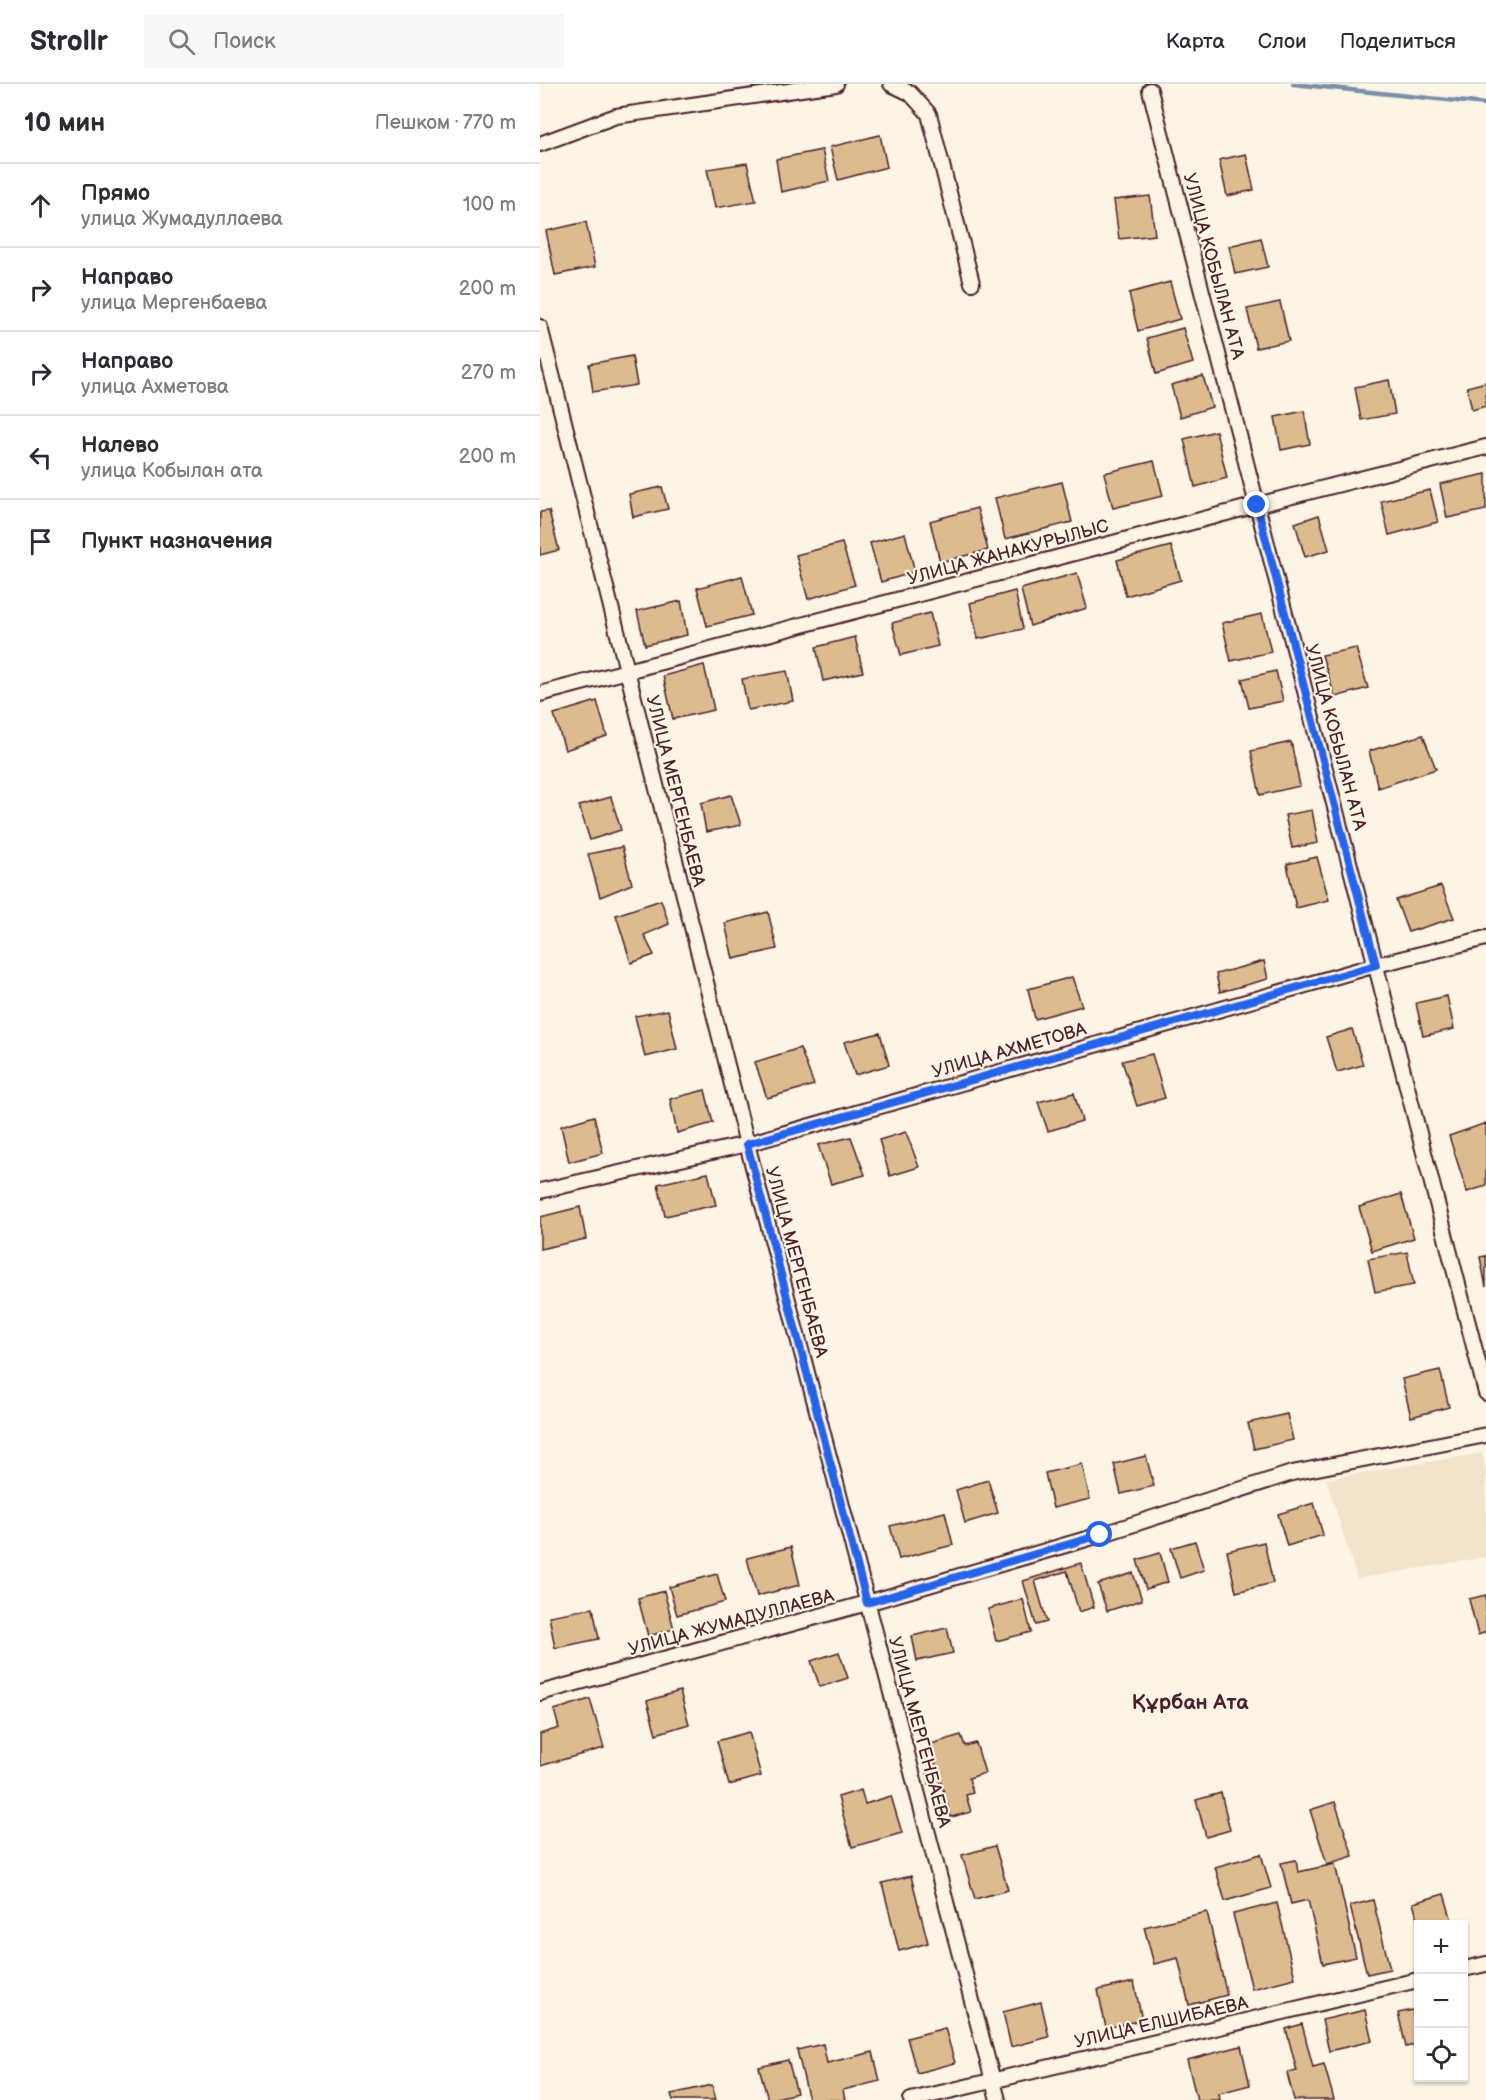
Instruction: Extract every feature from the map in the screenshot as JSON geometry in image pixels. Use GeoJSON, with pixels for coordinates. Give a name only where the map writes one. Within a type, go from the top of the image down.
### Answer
{"type":"FeatureCollection","features":[{"type":"Feature","properties":{"kind":"street"},"geometry":{"type":"LineString","coordinates":[[540,144],[616,116],[836,84]]}},
{"type":"Feature","properties":{"kind":"street"},"geometry":{"type":"LineString","coordinates":[[891,84],[910,93],[929,114],[972,283]]}},
{"type":"Feature","properties":{"kind":"street","name":"УЛИЦА КОБЫЛАН АТА"},"geometry":{"type":"LineString","coordinates":[[1150,90],[1486,1393]]}},
{"type":"Feature","properties":{"kind":"street","name":"УЛИЦА МЕРГЕНБАЕВА"},"geometry":{"type":"LineString","coordinates":[[540,327],[747,1144],[998,2100]]}},
{"type":"Feature","properties":{"kind":"street","name":"УЛИЦА ЖАНАКУРЫЛЫС"},"geometry":{"type":"LineString","coordinates":[[540,693],[1486,447]]}},
{"type":"Feature","properties":{"kind":"street","name":"УЛИЦА АХМЕТОВА"},"geometry":{"type":"LineString","coordinates":[[540,1191],[747,1144],[1376,965],[1486,938]]}},
{"type":"Feature","properties":{"kind":"street","name":"УЛИЦА ЖУМАДУЛЛАЕВА"},"geometry":{"type":"LineString","coordinates":[[540,1693],[867,1603],[1100,1535],[1292,1473],[1486,1435]]}},
{"type":"Feature","properties":{"kind":"street"},"geometry":{"type":"LineString","coordinates":[[1468,1968],[1486,1964]]}},
{"type":"Feature","properties":{"kind":"street","name":"УЛИЦА ЕЛШИБАЕВА"},"geometry":{"type":"LineString","coordinates":[[911,2100],[1414,1981]]}},
{"type":"Feature","properties":{"kind":"shaded area"},"geometry":{"type":"Polygon","coordinates":[[[1482,1453],[1486,1473],[1486,1557],[1357,1579],[1326,1479],[1482,1453]]]}},
{"type":"Feature","properties":{"kind":"building"},"geometry":{"type":"Polygon","coordinates":[[[880,135],[887,167],[838,180],[830,147],[880,135]]]}},
{"type":"Feature","properties":{"kind":"building"},"geometry":{"type":"Polygon","coordinates":[[[822,150],[829,181],[781,192],[776,159],[822,150]]]}},
{"type":"Feature","properties":{"kind":"building"},"geometry":{"type":"Polygon","coordinates":[[[1246,154],[1254,190],[1227,196],[1219,160],[1246,154]]]}},
{"type":"Feature","properties":{"kind":"building"},"geometry":{"type":"Polygon","coordinates":[[[747,163],[756,201],[715,208],[707,169],[747,163]]]}},
{"type":"Feature","properties":{"kind":"building"},"geometry":{"type":"Polygon","coordinates":[[[1150,196],[1155,235],[1119,239],[1114,200],[1150,196]]]}},
{"type":"Feature","properties":{"kind":"building"},"geometry":{"type":"Polygon","coordinates":[[[586,222],[595,267],[555,275],[546,231],[586,222]]]}},
{"type":"Feature","properties":{"kind":"building"},"geometry":{"type":"Polygon","coordinates":[[[1261,238],[1268,267],[1235,274],[1229,246],[1261,238]]]}},
{"type":"Feature","properties":{"kind":"building"},"geometry":{"type":"Polygon","coordinates":[[[1170,282],[1180,319],[1138,331],[1129,293],[1170,282]]]}},
{"type":"Feature","properties":{"kind":"building"},"geometry":{"type":"Polygon","coordinates":[[[1280,302],[1289,341],[1256,348],[1247,309],[1280,302]]]}},
{"type":"Feature","properties":{"kind":"building"},"geometry":{"type":"Polygon","coordinates":[[[1183,328],[1193,363],[1156,374],[1147,338],[1183,328]]]}},
{"type":"Feature","properties":{"kind":"building"},"geometry":{"type":"Polygon","coordinates":[[[632,356],[637,385],[593,392],[589,364],[632,356]]]}},
{"type":"Feature","properties":{"kind":"building"},"geometry":{"type":"Polygon","coordinates":[[[1203,376],[1212,407],[1180,417],[1171,385],[1203,376]]]}},
{"type":"Feature","properties":{"kind":"building"},"geometry":{"type":"Polygon","coordinates":[[[1389,380],[1395,414],[1361,420],[1355,387],[1389,380]]]}},
{"type":"Feature","properties":{"kind":"building"},"geometry":{"type":"Polygon","coordinates":[[[1486,382],[1486,406],[1472,410],[1467,387],[1486,382]]]}},
{"type":"Feature","properties":{"kind":"building"},"geometry":{"type":"Polygon","coordinates":[[[1304,411],[1310,444],[1281,450],[1275,417],[1304,411]]]}},
{"type":"Feature","properties":{"kind":"building"},"geometry":{"type":"Polygon","coordinates":[[[1216,431],[1227,478],[1195,487],[1184,439],[1216,431]]]}},
{"type":"Feature","properties":{"kind":"building"},"geometry":{"type":"Polygon","coordinates":[[[1154,461],[1163,496],[1113,508],[1104,473],[1154,461]]]}},
{"type":"Feature","properties":{"kind":"building"},"geometry":{"type":"Polygon","coordinates":[[[1486,474],[1486,510],[1447,518],[1440,484],[1486,474]]]}},
{"type":"Feature","properties":{"kind":"building"},"geometry":{"type":"Polygon","coordinates":[[[1062,482],[1072,522],[1005,539],[995,498],[1062,482]]]}},
{"type":"Feature","properties":{"kind":"building"},"geometry":{"type":"Polygon","coordinates":[[[662,487],[668,509],[633,517],[629,494],[662,487]]]}},
{"type":"Feature","properties":{"kind":"building"},"geometry":{"type":"Polygon","coordinates":[[[1430,490],[1438,522],[1389,535],[1381,501],[1430,490]]]}},
{"type":"Feature","properties":{"kind":"building"},"geometry":{"type":"Polygon","coordinates":[[[977,508],[988,550],[940,562],[930,521],[977,508]]]}},
{"type":"Feature","properties":{"kind":"building"},"geometry":{"type":"Polygon","coordinates":[[[549,511],[559,550],[540,555],[540,512],[549,511]]]}},
{"type":"Feature","properties":{"kind":"building"},"geometry":{"type":"Polygon","coordinates":[[[1319,515],[1329,550],[1305,557],[1295,523],[1319,515]]]}},
{"type":"Feature","properties":{"kind":"building"},"geometry":{"type":"Polygon","coordinates":[[[905,533],[915,572],[881,582],[870,543],[905,533]]]}},
{"type":"Feature","properties":{"kind":"building"},"geometry":{"type":"Polygon","coordinates":[[[842,543],[855,585],[808,599],[796,555],[842,543]]]}},
{"type":"Feature","properties":{"kind":"building"},"geometry":{"type":"Polygon","coordinates":[[[1171,546],[1181,580],[1126,596],[1117,560],[1171,546]]]}},
{"type":"Feature","properties":{"kind":"building"},"geometry":{"type":"Polygon","coordinates":[[[1077,573],[1087,608],[1030,626],[1021,589],[1077,573]]]}},
{"type":"Feature","properties":{"kind":"building"},"geometry":{"type":"Polygon","coordinates":[[[742,576],[752,615],[707,626],[697,588],[742,576]]]}},
{"type":"Feature","properties":{"kind":"building"},"geometry":{"type":"Polygon","coordinates":[[[1015,591],[1023,629],[978,639],[970,603],[1015,591]]]}},
{"type":"Feature","properties":{"kind":"building"},"geometry":{"type":"Polygon","coordinates":[[[681,601],[687,635],[645,645],[637,611],[681,601]]]}},
{"type":"Feature","properties":{"kind":"building"},"geometry":{"type":"Polygon","coordinates":[[[930,613],[938,646],[901,655],[892,623],[930,613]]]}},
{"type":"Feature","properties":{"kind":"building"},"geometry":{"type":"Polygon","coordinates":[[[1262,614],[1271,652],[1231,661],[1222,623],[1262,614]]]}},
{"type":"Feature","properties":{"kind":"building"},"geometry":{"type":"Polygon","coordinates":[[[855,637],[863,672],[823,681],[816,647],[855,637]]]}},
{"type":"Feature","properties":{"kind":"building"},"geometry":{"type":"Polygon","coordinates":[[[1356,648],[1368,688],[1335,697],[1322,655],[1356,648]]]}},
{"type":"Feature","properties":{"kind":"building"},"geometry":{"type":"Polygon","coordinates":[[[704,665],[714,710],[673,719],[663,676],[704,665]]]}},
{"type":"Feature","properties":{"kind":"building"},"geometry":{"type":"Polygon","coordinates":[[[787,671],[793,701],[748,710],[742,679],[787,671]]]}},
{"type":"Feature","properties":{"kind":"building"},"geometry":{"type":"Polygon","coordinates":[[[1276,671],[1283,701],[1249,708],[1242,679],[1276,671]]]}},
{"type":"Feature","properties":{"kind":"building"},"geometry":{"type":"Polygon","coordinates":[[[597,701],[607,736],[565,750],[554,714],[597,701]]]}},
{"type":"Feature","properties":{"kind":"building"},"geometry":{"type":"Polygon","coordinates":[[[1423,735],[1436,769],[1378,788],[1369,751],[1423,735]]]}},
{"type":"Feature","properties":{"kind":"building"},"geometry":{"type":"Polygon","coordinates":[[[1291,742],[1300,786],[1260,795],[1251,751],[1291,742]]]}},
{"type":"Feature","properties":{"kind":"building"},"geometry":{"type":"Polygon","coordinates":[[[731,795],[741,825],[706,832],[701,803],[731,795]]]}},
{"type":"Feature","properties":{"kind":"building"},"geometry":{"type":"Polygon","coordinates":[[[611,797],[621,830],[590,840],[579,806],[611,797]]]}},
{"type":"Feature","properties":{"kind":"building"},"geometry":{"type":"Polygon","coordinates":[[[1312,810],[1318,843],[1292,848],[1285,815],[1312,810]]]}},
{"type":"Feature","properties":{"kind":"building"},"geometry":{"type":"Polygon","coordinates":[[[622,847],[632,884],[600,897],[588,854],[622,847]]]}},
{"type":"Feature","properties":{"kind":"building"},"geometry":{"type":"Polygon","coordinates":[[[1317,857],[1329,900],[1296,908],[1287,864],[1317,857]]]}},
{"type":"Feature","properties":{"kind":"building"},"geometry":{"type":"Polygon","coordinates":[[[1441,886],[1454,918],[1408,932],[1396,900],[1441,886]]]}},
{"type":"Feature","properties":{"kind":"building"},"geometry":{"type":"Polygon","coordinates":[[[661,900],[669,924],[644,935],[654,955],[631,963],[616,915],[661,900]]]}},
{"type":"Feature","properties":{"kind":"building"},"geometry":{"type":"Polygon","coordinates":[[[768,912],[777,949],[733,959],[725,923],[768,912]]]}},
{"type":"Feature","properties":{"kind":"building"},"geometry":{"type":"Polygon","coordinates":[[[1264,961],[1268,979],[1220,992],[1216,974],[1264,961]]]}},
{"type":"Feature","properties":{"kind":"building"},"geometry":{"type":"Polygon","coordinates":[[[1072,977],[1082,1006],[1035,1019],[1028,989],[1072,977]]]}},
{"type":"Feature","properties":{"kind":"building"},"geometry":{"type":"Polygon","coordinates":[[[1447,996],[1454,1029],[1423,1036],[1416,1003],[1447,996]]]}},
{"type":"Feature","properties":{"kind":"building"},"geometry":{"type":"Polygon","coordinates":[[[668,1010],[677,1049],[645,1057],[635,1016],[668,1010]]]}},
{"type":"Feature","properties":{"kind":"building"},"geometry":{"type":"Polygon","coordinates":[[[1352,1029],[1363,1065],[1337,1072],[1326,1037],[1352,1029]]]}},
{"type":"Feature","properties":{"kind":"building"},"geometry":{"type":"Polygon","coordinates":[[[880,1033],[889,1065],[855,1075],[844,1042],[880,1033]]]}},
{"type":"Feature","properties":{"kind":"building"},"geometry":{"type":"Polygon","coordinates":[[[800,1048],[814,1085],[767,1098],[755,1062],[800,1048]]]}},
{"type":"Feature","properties":{"kind":"building"},"geometry":{"type":"Polygon","coordinates":[[[1152,1054],[1165,1098],[1137,1106],[1122,1061],[1152,1054]]]}},
{"type":"Feature","properties":{"kind":"building"},"geometry":{"type":"Polygon","coordinates":[[[705,1090],[713,1123],[677,1133],[670,1099],[705,1090]]]}},
{"type":"Feature","properties":{"kind":"building"},"geometry":{"type":"Polygon","coordinates":[[[1074,1093],[1082,1121],[1048,1131],[1038,1102],[1074,1093]]]}},
{"type":"Feature","properties":{"kind":"building"},"geometry":{"type":"Polygon","coordinates":[[[594,1116],[603,1153],[569,1162],[561,1126],[594,1116]]]}},
{"type":"Feature","properties":{"kind":"building"},"geometry":{"type":"Polygon","coordinates":[[[1486,1123],[1486,1186],[1467,1192],[1449,1136],[1486,1123]]]}},
{"type":"Feature","properties":{"kind":"building"},"geometry":{"type":"Polygon","coordinates":[[[906,1132],[919,1167],[890,1176],[879,1140],[906,1132]]]}},
{"type":"Feature","properties":{"kind":"building"},"geometry":{"type":"Polygon","coordinates":[[[851,1137],[865,1175],[831,1184],[818,1145],[851,1137]]]}},
{"type":"Feature","properties":{"kind":"building"},"geometry":{"type":"Polygon","coordinates":[[[708,1173],[716,1205],[665,1216],[658,1184],[708,1173]]]}},
{"type":"Feature","properties":{"kind":"building"},"geometry":{"type":"Polygon","coordinates":[[[1401,1194],[1414,1238],[1372,1251],[1359,1207],[1401,1194]]]}},
{"type":"Feature","properties":{"kind":"building"},"geometry":{"type":"Polygon","coordinates":[[[580,1207],[586,1239],[540,1249],[540,1217],[580,1207]]]}},
{"type":"Feature","properties":{"kind":"building"},"geometry":{"type":"Polygon","coordinates":[[[1407,1252],[1414,1285],[1375,1292],[1368,1259],[1407,1252]]]}},
{"type":"Feature","properties":{"kind":"building"},"geometry":{"type":"Polygon","coordinates":[[[1486,1256],[1486,1287],[1480,1257],[1486,1256]]]}},
{"type":"Feature","properties":{"kind":"building"},"geometry":{"type":"Polygon","coordinates":[[[1440,1370],[1449,1407],[1411,1417],[1402,1379],[1440,1370]]]}},
{"type":"Feature","properties":{"kind":"building"},"geometry":{"type":"Polygon","coordinates":[[[1287,1414],[1293,1440],[1254,1449],[1248,1423],[1287,1414]]]}},
{"type":"Feature","properties":{"kind":"building"},"geometry":{"type":"Polygon","coordinates":[[[1146,1456],[1154,1486],[1121,1494],[1114,1464],[1146,1456]]]}},
{"type":"Feature","properties":{"kind":"building"},"geometry":{"type":"Polygon","coordinates":[[[1082,1464],[1090,1499],[1053,1508],[1045,1473],[1082,1464]]]}},
{"type":"Feature","properties":{"kind":"building"},"geometry":{"type":"Polygon","coordinates":[[[988,1480],[998,1513],[965,1523],[956,1490],[988,1480]]]}},
{"type":"Feature","properties":{"kind":"building"},"geometry":{"type":"Polygon","coordinates":[[[1314,1503],[1323,1535],[1287,1546],[1278,1514],[1314,1503]]]}},
{"type":"Feature","properties":{"kind":"building"},"geometry":{"type":"Polygon","coordinates":[[[945,1512],[953,1545],[899,1559],[890,1526],[945,1512]]]}},
{"type":"Feature","properties":{"kind":"building"},"geometry":{"type":"Polygon","coordinates":[[[1195,1541],[1204,1570],[1180,1578],[1171,1548],[1195,1541]]]}},
{"type":"Feature","properties":{"kind":"building"},"geometry":{"type":"Polygon","coordinates":[[[1264,1542],[1273,1583],[1236,1592],[1227,1551],[1264,1542]]]}},
{"type":"Feature","properties":{"kind":"building"},"geometry":{"type":"Polygon","coordinates":[[[791,1547],[800,1585],[757,1596],[747,1558],[791,1547]]]}},
{"type":"Feature","properties":{"kind":"building"},"geometry":{"type":"Polygon","coordinates":[[[1160,1553],[1168,1582],[1146,1589],[1137,1560],[1160,1553]]]}},
{"type":"Feature","properties":{"kind":"building"},"geometry":{"type":"Polygon","coordinates":[[[1081,1563],[1094,1607],[1079,1612],[1067,1571],[1035,1581],[1047,1622],[1036,1625],[1023,1581],[1081,1563]]]}},
{"type":"Feature","properties":{"kind":"building"},"geometry":{"type":"Polygon","coordinates":[[[1133,1573],[1142,1600],[1107,1611],[1098,1584],[1133,1573]]]}},
{"type":"Feature","properties":{"kind":"building"},"geometry":{"type":"Polygon","coordinates":[[[717,1574],[725,1602],[677,1615],[669,1587],[717,1574]]]}},
{"type":"Feature","properties":{"kind":"building"},"geometry":{"type":"Polygon","coordinates":[[[664,1591],[674,1629],[648,1636],[638,1598],[664,1591]]]}},
{"type":"Feature","properties":{"kind":"building"},"geometry":{"type":"Polygon","coordinates":[[[1486,1595],[1486,1632],[1478,1635],[1469,1599],[1486,1595]]]}},
{"type":"Feature","properties":{"kind":"building"},"geometry":{"type":"Polygon","coordinates":[[[1023,1599],[1031,1632],[996,1641],[988,1609],[1023,1599]]]}},
{"type":"Feature","properties":{"kind":"building"},"geometry":{"type":"Polygon","coordinates":[[[593,1608],[599,1639],[555,1648],[549,1616],[593,1608]]]}},
{"type":"Feature","properties":{"kind":"building"},"geometry":{"type":"Polygon","coordinates":[[[947,1628],[953,1653],[917,1661],[912,1636],[947,1628]]]}},
{"type":"Feature","properties":{"kind":"building"},"geometry":{"type":"Polygon","coordinates":[[[839,1652],[848,1678],[820,1687],[811,1661],[839,1652]]]}},
{"type":"Feature","properties":{"kind":"building"},"geometry":{"type":"Polygon","coordinates":[[[680,1691],[689,1724],[656,1734],[647,1701],[680,1691]]]}},
{"type":"Feature","properties":{"kind":"building"},"geometry":{"type":"Polygon","coordinates":[[[590,1699],[604,1748],[540,1766],[540,1734],[559,1728],[554,1710],[590,1699]]]}},
{"type":"Feature","properties":{"kind":"building"},"geometry":{"type":"Polygon","coordinates":[[[749,1732],[761,1776],[729,1785],[717,1741],[749,1732]]]}},
{"type":"Feature","properties":{"kind":"building"},"geometry":{"type":"Polygon","coordinates":[[[961,1735],[965,1746],[976,1743],[985,1773],[969,1778],[973,1793],[966,1795],[971,1812],[951,1817],[941,1783],[930,1786],[926,1769],[936,1763],[931,1744],[961,1735]]]}},
{"type":"Feature","properties":{"kind":"building"},"geometry":{"type":"Polygon","coordinates":[[[861,1790],[865,1804],[891,1796],[902,1833],[852,1847],[838,1797],[861,1790]]]}},
{"type":"Feature","properties":{"kind":"building"},"geometry":{"type":"Polygon","coordinates":[[[1221,1793],[1230,1830],[1206,1837],[1196,1800],[1221,1793]]]}},
{"type":"Feature","properties":{"kind":"building"},"geometry":{"type":"Polygon","coordinates":[[[1335,1802],[1353,1856],[1327,1864],[1310,1810],[1335,1802]]]}},
{"type":"Feature","properties":{"kind":"building"},"geometry":{"type":"Polygon","coordinates":[[[995,1846],[1008,1890],[975,1899],[962,1855],[995,1846]]]}},
{"type":"Feature","properties":{"kind":"building"},"geometry":{"type":"Polygon","coordinates":[[[1261,1854],[1271,1888],[1225,1901],[1215,1867],[1261,1854]]]}},
{"type":"Feature","properties":{"kind":"building"},"geometry":{"type":"Polygon","coordinates":[[[1296,1860],[1298,1872],[1335,1864],[1356,1957],[1323,1964],[1308,1900],[1291,1904],[1281,1863],[1296,1860]]]}},
{"type":"Feature","properties":{"kind":"building"},"geometry":{"type":"Polygon","coordinates":[[[911,1876],[928,1943],[899,1951],[882,1883],[911,1876]]]}},
{"type":"Feature","properties":{"kind":"building"},"geometry":{"type":"Polygon","coordinates":[[[1444,1894],[1452,1920],[1418,1920],[1413,1903],[1444,1894]]]}},
{"type":"Feature","properties":{"kind":"building"},"geometry":{"type":"Polygon","coordinates":[[[1373,1900],[1390,1969],[1367,1974],[1350,1906],[1373,1900]]]}},
{"type":"Feature","properties":{"kind":"building"},"geometry":{"type":"Polygon","coordinates":[[[1277,1903],[1295,1978],[1252,1989],[1233,1914],[1277,1903]]]}},
{"type":"Feature","properties":{"kind":"building"},"geometry":{"type":"Polygon","coordinates":[[[1207,1912],[1227,1995],[1189,2005],[1178,1958],[1154,1964],[1144,1927],[1207,1912]]]}},
{"type":"Feature","properties":{"kind":"building"},"geometry":{"type":"Polygon","coordinates":[[[1134,1982],[1142,2020],[1106,2028],[1098,1990],[1134,1982]]]}},
{"type":"Feature","properties":{"kind":"building"},"geometry":{"type":"Polygon","coordinates":[[[1041,2002],[1049,2037],[1011,2047],[1003,2012],[1041,2002]]]}},
{"type":"Feature","properties":{"kind":"building"},"geometry":{"type":"Polygon","coordinates":[[[1365,2010],[1372,2041],[1329,2051],[1322,2020],[1365,2010]]]}},
{"type":"Feature","properties":{"kind":"building"},"geometry":{"type":"Polygon","coordinates":[[[1414,2010],[1414,2045],[1406,2047],[1398,2013],[1414,2010]]]}},
{"type":"Feature","properties":{"kind":"building"},"geometry":{"type":"Polygon","coordinates":[[[1302,2024],[1313,2067],[1324,2064],[1334,2100],[1294,2100],[1287,2073],[1297,2071],[1286,2029],[1302,2024]]]}},
{"type":"Feature","properties":{"kind":"building"},"geometry":{"type":"Polygon","coordinates":[[[945,2028],[955,2063],[917,2073],[907,2038],[945,2028]]]}},
{"type":"Feature","properties":{"kind":"building"},"geometry":{"type":"Polygon","coordinates":[[[823,2044],[827,2063],[873,2052],[880,2081],[843,2090],[845,2100],[809,2100],[797,2050],[823,2044]]]}},
{"type":"Feature","properties":{"kind":"building"},"geometry":{"type":"Polygon","coordinates":[[[1241,2046],[1250,2085],[1219,2093],[1220,2100],[1197,2100],[1187,2060],[1241,2046]]]}},
{"type":"Feature","properties":{"kind":"building"},"geometry":{"type":"Polygon","coordinates":[[[788,2060],[797,2093],[768,2100],[759,2067],[788,2060]]]}},
{"type":"Feature","properties":{"kind":"building"},"geometry":{"type":"Polygon","coordinates":[[[712,2085],[716,2100],[673,2100],[671,2094],[712,2085]]]}},
{"type":"Feature","properties":{"kind":"waterway"},"geometry":{"type":"LineString","coordinates":[[1293,84],[1486,104]]}},
{"type":"Feature","properties":{"kind":"district","name":"Құрбан Ата"},"geometry":{"type":"Point","coordinates":[1190,1702]}},
{"type":"Feature","properties":{"kind":"route"},"geometry":{"type":"LineString","coordinates":[[1100,1535],[867,1603],[747,1144],[1376,965],[1257,505]]}}]}
